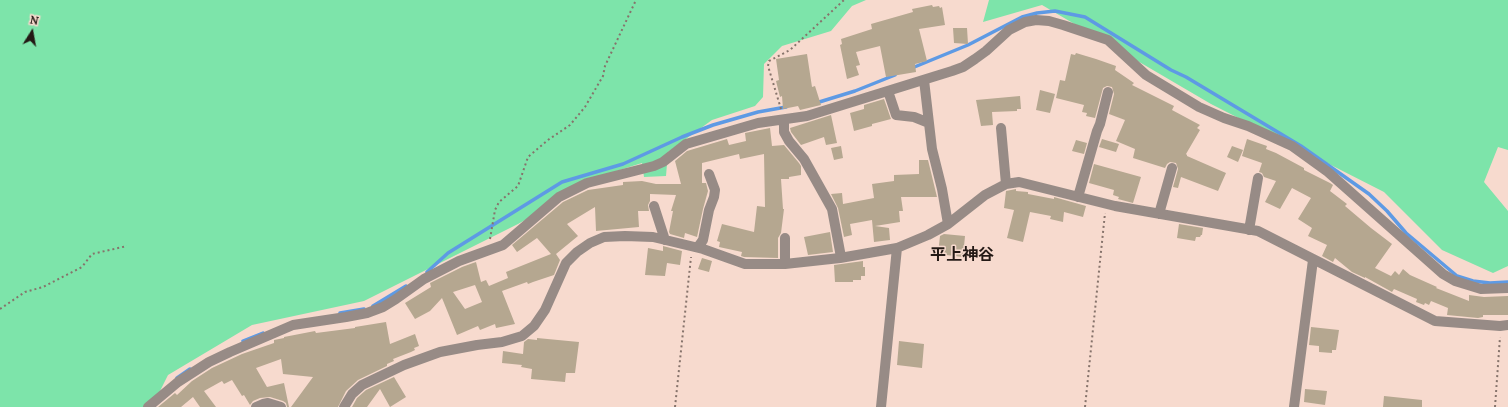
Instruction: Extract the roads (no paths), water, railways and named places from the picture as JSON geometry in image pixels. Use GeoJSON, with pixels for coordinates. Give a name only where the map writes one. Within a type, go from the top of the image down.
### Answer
{"type":"FeatureCollection","features":[{"type":"Feature","properties":{"kind":"street"},"geometry":{"type":"LineString","coordinates":[[148,407],[178,382],[209,362],[230,352],[293,326],[367,313],[383,307],[396,300],[424,279],[459,262],[503,245],[559,197],[582,186],[604,178],[654,166],[663,162],[686,144],[758,123],[807,116],[963,67],[986,51],[1009,30],[1025,22],[1036,20],[1049,21],[1108,40],[1146,75],[1199,107],[1224,118],[1248,126],[1292,146],[1328,172],[1442,274],[1455,281],[1481,289],[1508,288]]}},
{"type":"Feature","properties":{"kind":"street"},"geometry":{"type":"LineString","coordinates":[[924,80],[932,149],[942,189],[948,224]]}},
{"type":"Feature","properties":{"kind":"street"},"geometry":{"type":"LineString","coordinates":[[888,90],[896,115],[914,117],[929,123]]}},
{"type":"Feature","properties":{"kind":"street"},"geometry":{"type":"LineString","coordinates":[[1078,197],[1108,92]]}},
{"type":"Feature","properties":{"kind":"street"},"geometry":{"type":"LineString","coordinates":[[784,120],[784,132],[788,141],[804,159],[832,209],[842,257]]}},
{"type":"Feature","properties":{"kind":"street"},"geometry":{"type":"LineString","coordinates":[[1002,128],[1006,184]]}},
{"type":"Feature","properties":{"kind":"street"},"geometry":{"type":"LineString","coordinates":[[1159,214],[1172,168]]}},
{"type":"Feature","properties":{"kind":"street"},"geometry":{"type":"LineString","coordinates":[[695,247],[703,240],[709,210],[714,197],[715,190],[709,174]]}},
{"type":"Feature","properties":{"kind":"street"},"geometry":{"type":"LineString","coordinates":[[1249,230],[1258,178]]}},
{"type":"Feature","properties":{"kind":"street"},"geometry":{"type":"LineString","coordinates":[[344,407],[352,394],[362,385],[404,365],[440,352],[502,342],[522,336],[534,326],[545,310],[566,263],[577,252],[590,243],[604,237],[653,237],[695,247],[745,264],[786,264],[842,257],[897,248],[928,235],[948,224],[985,195],[1006,184],[1019,182],[1106,204],[1258,231],[1435,321],[1504,326]]}},
{"type":"Feature","properties":{"kind":"street"},"geometry":{"type":"LineString","coordinates":[[654,206],[665,240]]}},
{"type":"Feature","properties":{"kind":"street"},"geometry":{"type":"LineString","coordinates":[[785,238],[786,264]]}},
{"type":"Feature","properties":{"kind":"street"},"geometry":{"type":"LineString","coordinates":[[881,407],[897,248]]}},
{"type":"Feature","properties":{"kind":"street"},"geometry":{"type":"LineString","coordinates":[[1294,407],[1313,260]]}},
{"type":"Feature","properties":{"kind":"street"},"geometry":{"type":"LineString","coordinates":[[256,407],[268,403],[281,407]]}},
{"type":"Feature","properties":{"kind":"waterway"},"geometry":{"type":"LineString","coordinates":[[912,68],[968,45],[1022,17],[1037,13],[1055,11],[1085,17],[1171,70],[1186,77],[1301,146],[1369,194],[1387,211],[1406,233],[1457,276],[1473,281],[1490,283],[1508,282]]}},
{"type":"Feature","properties":{"kind":"waterway"},"geometry":{"type":"LineString","coordinates":[[816,103],[855,91],[895,75]]}},
{"type":"Feature","properties":{"kind":"waterway"},"geometry":{"type":"LineString","coordinates":[[427,272],[448,253],[562,182],[623,164],[682,137],[713,125],[758,112],[786,107]]}},
{"type":"Feature","properties":{"kind":"waterway"},"geometry":{"type":"LineString","coordinates":[[373,306],[406,286]]}},
{"type":"Feature","properties":{"kind":"waterway"},"geometry":{"type":"LineString","coordinates":[[340,313],[364,309]]}},
{"type":"Feature","properties":{"kind":"waterway"},"geometry":{"type":"LineString","coordinates":[[243,341],[263,333]]}},
{"type":"Feature","properties":{"kind":"waterway"},"geometry":{"type":"LineString","coordinates":[[177,378],[190,369]]}},
{"type":"Feature","properties":{"kind":"district","name":"平上神谷"},"geometry":{"type":"Point","coordinates":[962,255]}}]}
